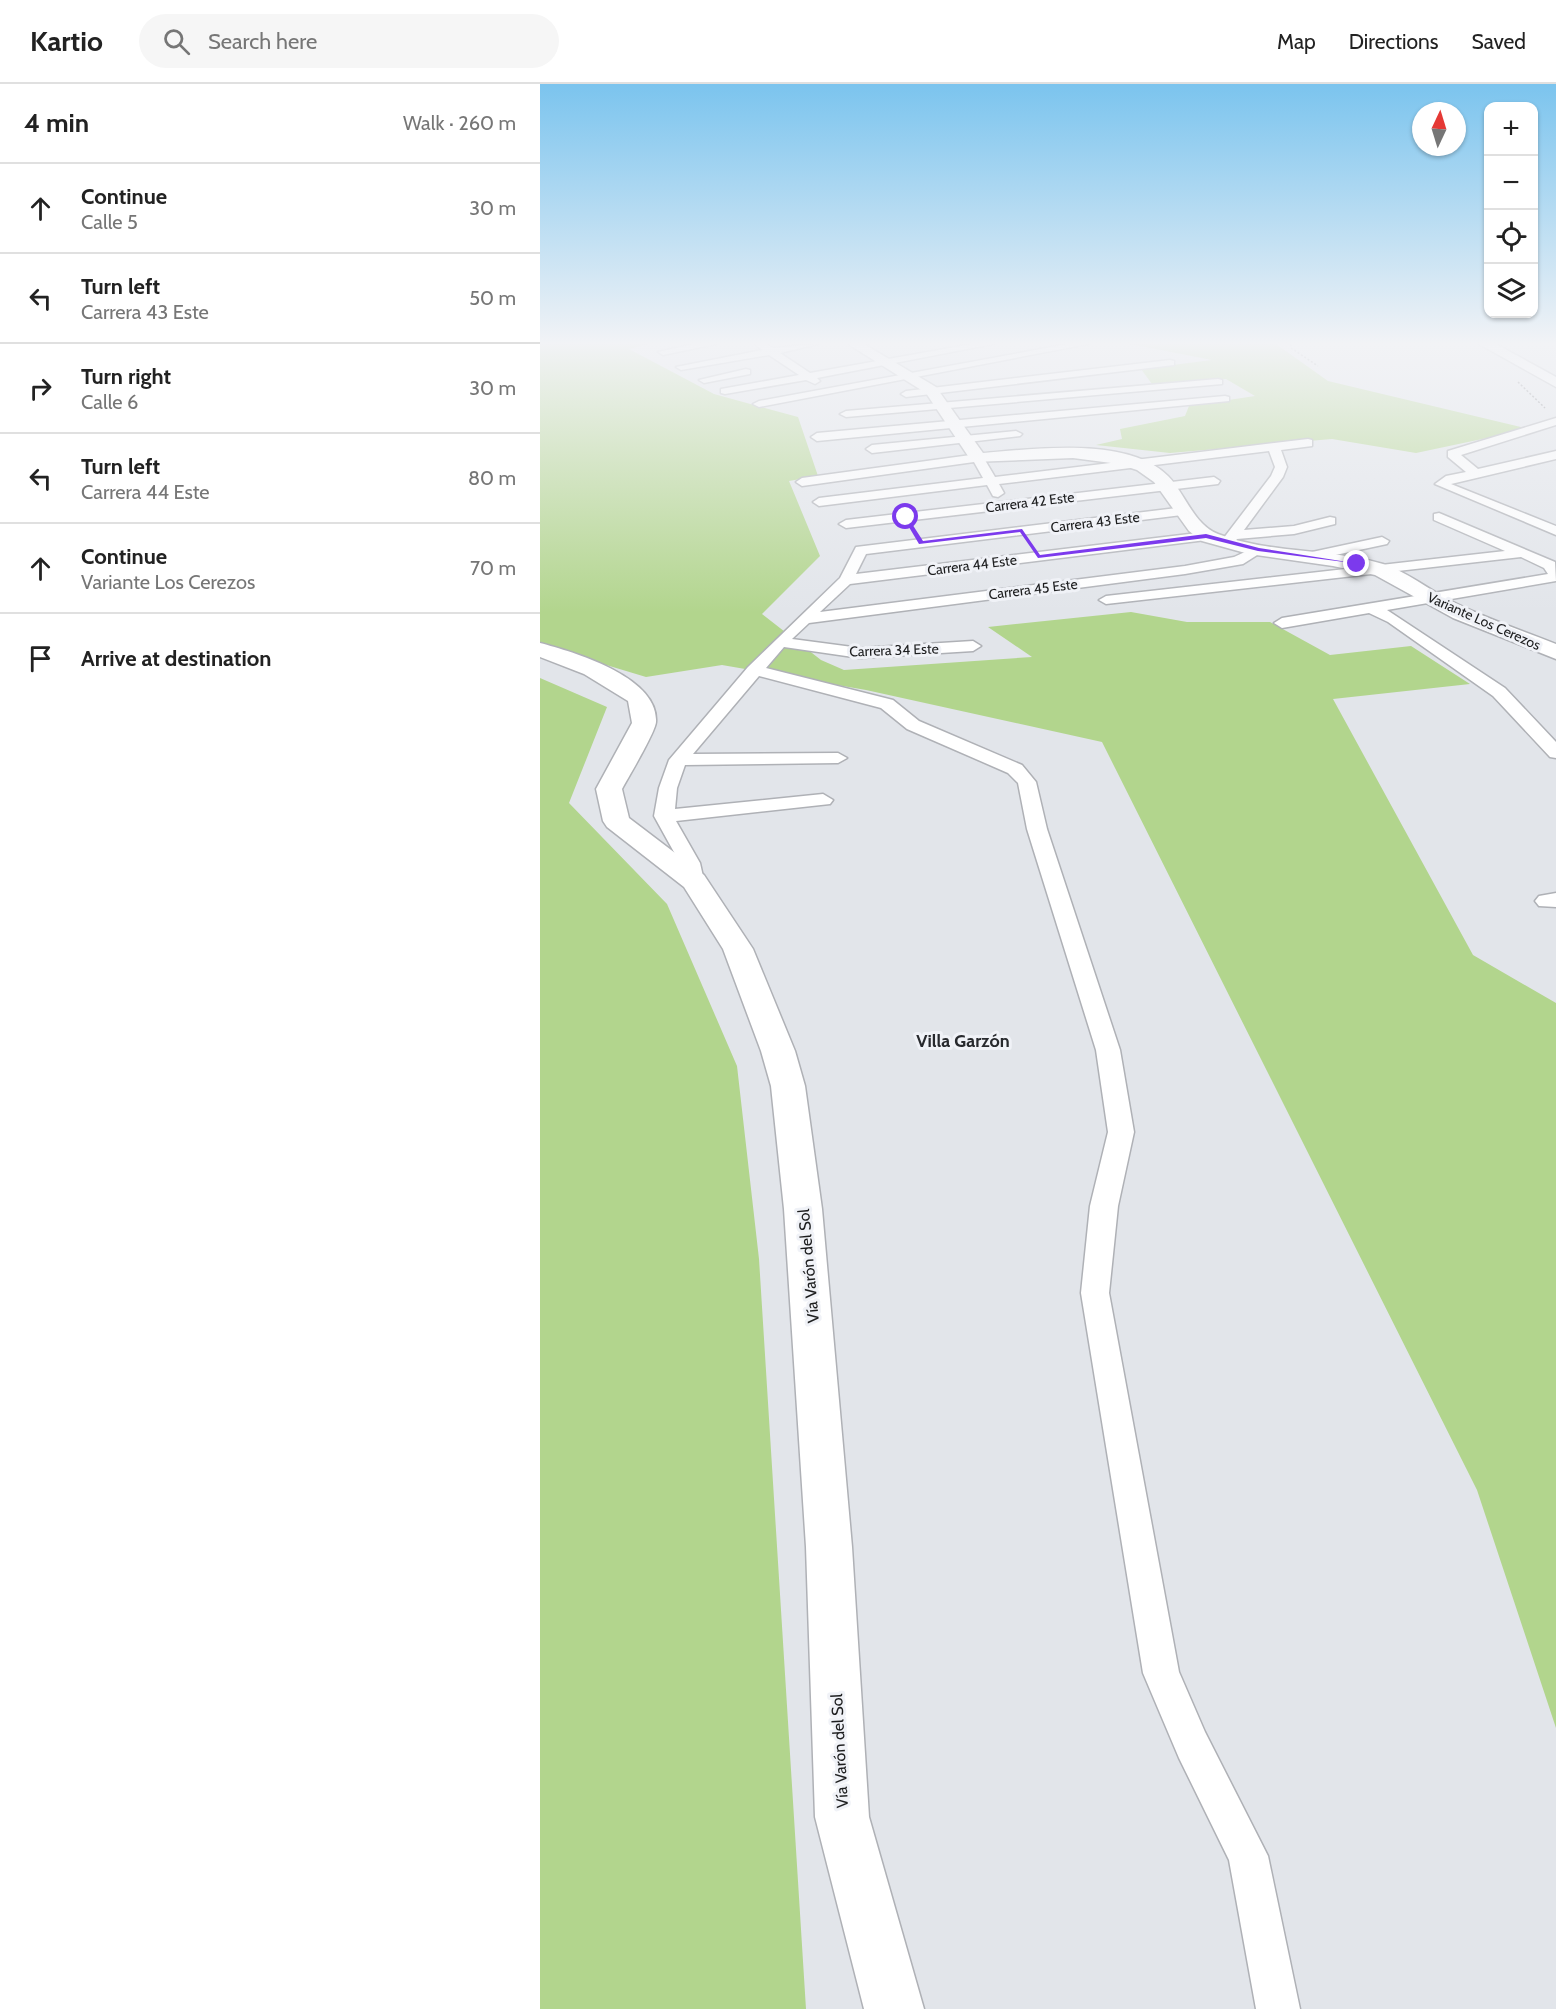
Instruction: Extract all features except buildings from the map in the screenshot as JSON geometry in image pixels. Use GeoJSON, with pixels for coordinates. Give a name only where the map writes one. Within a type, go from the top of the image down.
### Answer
{"type":"FeatureCollection","features":[{"type":"Feature","properties":{"kind":"street"},"geometry":{"type":"LineString","coordinates":[[817,437],[858,434],[913,530]]}},
{"type":"Feature","properties":{"kind":"street"},"geometry":{"type":"LineString","coordinates":[[961,434],[1047,571]]}},
{"type":"Feature","properties":{"kind":"street"},"geometry":{"type":"LineString","coordinates":[[867,450],[1013,434]]}},
{"type":"Feature","properties":{"kind":"street"},"geometry":{"type":"LineString","coordinates":[[1477,474],[1452,454],[1516,434]]}},
{"type":"Feature","properties":{"kind":"street"},"geometry":{"type":"LineString","coordinates":[[819,502],[1308,443]]}},
{"type":"Feature","properties":{"kind":"street"},"geometry":{"type":"LineString","coordinates":[[1230,539],[1277,477],[1281,467],[1274,447]]}},
{"type":"Feature","properties":{"kind":"street"},"geometry":{"type":"LineString","coordinates":[[802,482],[978,458],[1035,454],[1093,455],[1137,464],[1159,478],[1206,536]]}},
{"type":"Feature","properties":{"kind":"street"},"geometry":{"type":"LineString","coordinates":[[1556,455],[1449,479],[1441,484],[1556,531]]}},
{"type":"Feature","properties":{"kind":"street","name":"Carrera 42 Este"},"geometry":{"type":"LineString","coordinates":[[846,524],[913,530],[1006,505],[1214,481]]}},
{"type":"Feature","properties":{"kind":"street","name":"Carrera 43 Este"},"geometry":{"type":"LineString","coordinates":[[846,580],[861,550],[913,530],[1022,531],[1185,511]]}},
{"type":"Feature","properties":{"kind":"street"},"geometry":{"type":"LineString","coordinates":[[1282,623],[1556,576],[1550,565],[1439,517]]}},
{"type":"Feature","properties":{"kind":"street"},"geometry":{"type":"LineString","coordinates":[[1230,539],[1294,530],[1330,521]]}},
{"type":"Feature","properties":{"kind":"street","name":"Variante Los Cerezos"},"geometry":{"type":"LineString","coordinates":[[1206,536],[1230,539],[1258,550],[1312,556],[1377,568],[1403,580],[1429,598],[1556,652]]}},
{"type":"Feature","properties":{"kind":"street","name":"Carrera 44 Este"},"geometry":{"type":"LineString","coordinates":[[846,580],[1047,571],[1206,536]]}},
{"type":"Feature","properties":{"kind":"street"},"geometry":{"type":"LineString","coordinates":[[1312,556],[1382,541]]}},
{"type":"Feature","properties":{"kind":"street","name":"Carrera 45 Este"},"geometry":{"type":"LineString","coordinates":[[804,619],[1047,571],[1238,561],[1258,550]]}},
{"type":"Feature","properties":{"kind":"street"},"geometry":{"type":"LineString","coordinates":[[1106,600],[1523,553]]}},
{"type":"Feature","properties":{"kind":"street"},"geometry":{"type":"LineString","coordinates":[[694,881],[690,863],[663,816],[668,788],[678,760],[780,642],[846,580]]}},
{"type":"Feature","properties":{"kind":"street"},"geometry":{"type":"LineString","coordinates":[[1371,608],[1393,619],[1499,692],[1556,753]]}},
{"type":"Feature","properties":{"kind":"street","name":"Carrera 34 Este"},"geometry":{"type":"LineString","coordinates":[[780,642],[860,653],[973,646]]}},
{"type":"Feature","properties":{"kind":"street","name":"Vía Varón del Sol"},"geometry":{"type":"LineString","coordinates":[[540,650],[562,656],[614,678],[639,698],[644,723],[609,789],[616,821],[694,881],[738,949],[778,1051],[788,1086],[803,1209],[829,1547],[842,1817],[894,2009]]}},
{"type":"Feature","properties":{"kind":"street"},"geometry":{"type":"LineString","coordinates":[[754,670],[887,704],[913,725],[1015,769],[1027,782],[1037,829],[1108,1050],[1121,1132],[1104,1206],[1095,1293],[1142,1553],[1161,1673],[1192,1745],[1248,1856],[1278,2009]]}},
{"type":"Feature","properties":{"kind":"street"},"geometry":{"type":"LineString","coordinates":[[678,760],[838,758]]}},
{"type":"Feature","properties":{"kind":"street"},"geometry":{"type":"LineString","coordinates":[[663,816],[823,800]]}},
{"type":"Feature","properties":{"kind":"green space"},"geometry":{"type":"Polygon","coordinates":[[[540,434],[804,434],[818,476],[789,481],[820,556],[762,614],[821,660],[844,670],[1032,657],[988,627],[1131,612],[1187,622],[1270,622],[1330,655],[1411,646],[1470,684],[1333,699],[1473,955],[1556,1003],[1556,1728],[1477,1490],[1102,742],[866,690],[722,665],[646,677],[540,645],[540,434]]]}},
{"type":"Feature","properties":{"kind":"green space"},"geometry":{"type":"Polygon","coordinates":[[[1121,434],[1506,434],[1416,453],[1332,439],[1170,453],[1096,445],[1122,439],[1121,434]]]}},
{"type":"Feature","properties":{"kind":"green space"},"geometry":{"type":"Polygon","coordinates":[[[540,678],[607,707],[569,803],[667,904],[737,1066],[759,1259],[806,2009],[540,2009],[540,678]]]}},
{"type":"Feature","properties":{"kind":"district","name":"Villa Garzón"},"geometry":{"type":"Point","coordinates":[963,1041]}},
{"type":"Feature","properties":{"kind":"route"},"geometry":{"type":"LineString","coordinates":[[906,517],[921,543],[1022,531],[1038,556],[1206,536],[1258,550],[1357,564]]}}]}
